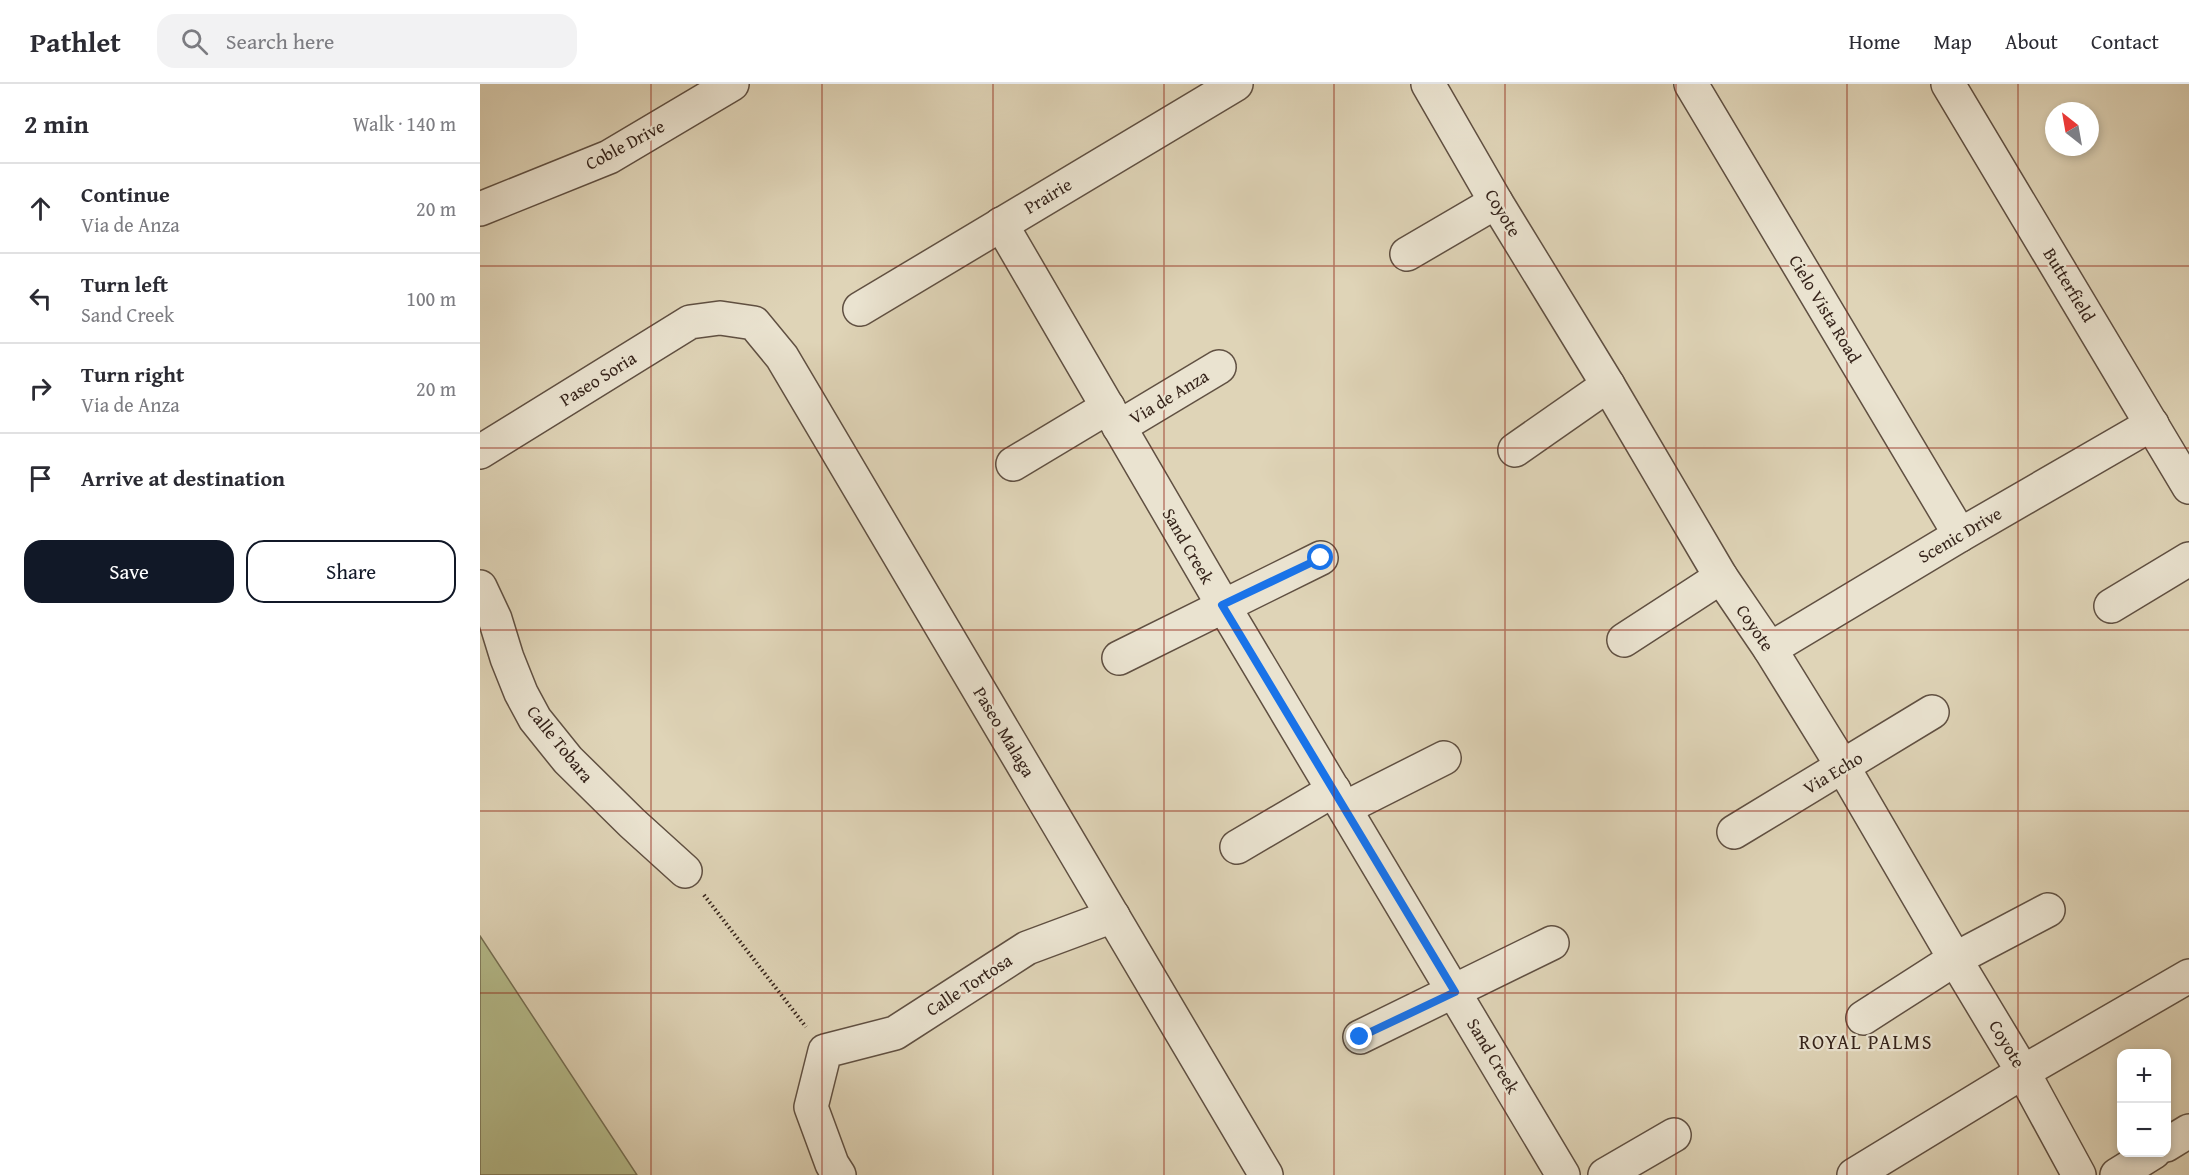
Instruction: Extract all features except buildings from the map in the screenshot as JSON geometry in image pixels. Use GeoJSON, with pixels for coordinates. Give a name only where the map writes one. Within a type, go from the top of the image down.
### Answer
{"type":"FeatureCollection","features":[{"type":"Feature","properties":{"kind":"street","name":"Coble Drive"},"geometry":{"type":"LineString","coordinates":[[480,209],[609,157],[732,84]]}},
{"type":"Feature","properties":{"kind":"street","name":"Prairie"},"geometry":{"type":"LineString","coordinates":[[860,309],[1236,84]]}},
{"type":"Feature","properties":{"kind":"street","name":"Coyote"},"geometry":{"type":"LineString","coordinates":[[1428,84],[1496,202],[1608,385],[1721,577],[1770,649],[1843,767],[1954,958],[2024,1072],[2079,1175]]}},
{"type":"Feature","properties":{"kind":"street","name":"Cielo Vista Road"},"geometry":{"type":"LineString","coordinates":[[1691,84],[1960,535]]}},
{"type":"Feature","properties":{"kind":"street","name":"Butterfield"},"geometry":{"type":"LineString","coordinates":[[1948,84],[2189,487]]}},
{"type":"Feature","properties":{"kind":"street"},"geometry":{"type":"LineString","coordinates":[[1407,254],[1496,202]]}},
{"type":"Feature","properties":{"kind":"street","name":"Sand Creek"},"geometry":{"type":"LineString","coordinates":[[1001,224],[1222,605],[1455,992],[1561,1174]]}},
{"type":"Feature","properties":{"kind":"street","name":"Paseo Soria"},"geometry":{"type":"LineString","coordinates":[[480,452],[690,322],[720,318]]}},
{"type":"Feature","properties":{"kind":"street","name":"Paseo Malaga"},"geometry":{"type":"LineString","coordinates":[[720,318],[754,323],[782,357],[1266,1175]]}},
{"type":"Feature","properties":{"kind":"street","name":"Via de Anza"},"geometry":{"type":"LineString","coordinates":[[1013,464],[1219,367]]}},
{"type":"Feature","properties":{"kind":"street"},"geometry":{"type":"LineString","coordinates":[[1515,450],[1608,385]]}},
{"type":"Feature","properties":{"kind":"street","name":"Scenic Drive"},"geometry":{"type":"LineString","coordinates":[[1770,649],[2152,424]]}},
{"type":"Feature","properties":{"kind":"street"},"geometry":{"type":"LineString","coordinates":[[1119,658],[1222,605],[1321,558]]}},
{"type":"Feature","properties":{"kind":"street"},"geometry":{"type":"LineString","coordinates":[[2112,606],[2189,559]]}},
{"type":"Feature","properties":{"kind":"street"},"geometry":{"type":"LineString","coordinates":[[1624,640],[1721,577]]}},
{"type":"Feature","properties":{"kind":"street","name":"Calle Tobara"},"geometry":{"type":"LineString","coordinates":[[480,587],[495,619],[521,693],[535,719],[568,760],[685,871]]}},
{"type":"Feature","properties":{"kind":"street","name":"Via Echo"},"geometry":{"type":"LineString","coordinates":[[1734,832],[1932,712]]}},
{"type":"Feature","properties":{"kind":"street"},"geometry":{"type":"LineString","coordinates":[[1237,847],[1339,799],[1444,758]]}},
{"type":"Feature","properties":{"kind":"street"},"geometry":{"type":"LineString","coordinates":[[1863,1018],[1954,958],[2048,910]]}},
{"type":"Feature","properties":{"kind":"street","name":"Calle Tortosa"},"geometry":{"type":"LineString","coordinates":[[825,1051],[895,1033],[1026,948],[1113,916]]}},
{"type":"Feature","properties":{"kind":"street"},"geometry":{"type":"LineString","coordinates":[[1360,1037],[1552,943]]}},
{"type":"Feature","properties":{"kind":"street"},"geometry":{"type":"LineString","coordinates":[[1854,1175],[2189,976]]}},
{"type":"Feature","properties":{"kind":"street"},"geometry":{"type":"LineString","coordinates":[[825,1051],[811,1107],[832,1164],[839,1175]]}},
{"type":"Feature","properties":{"kind":"street"},"geometry":{"type":"LineString","coordinates":[[2171,1142],[2189,1131]]}},
{"type":"Feature","properties":{"kind":"street"},"geometry":{"type":"LineString","coordinates":[[1605,1175],[1674,1136]]}},
{"type":"Feature","properties":{"kind":"street"},"geometry":{"type":"LineString","coordinates":[[2116,1175],[2146,1157]]}},
{"type":"Feature","properties":{"kind":"path"},"geometry":{"type":"LineString","coordinates":[[685,871],[825,1051]]}},
{"type":"Feature","properties":{"kind":"green space"},"geometry":{"type":"Polygon","coordinates":[[[480,936],[637,1175],[480,1175],[480,936]]]}},
{"type":"Feature","properties":{"kind":"district","name":"ROYAL PALMS"},"geometry":{"type":"Point","coordinates":[1866,1042]}},
{"type":"Feature","properties":{"kind":"route"},"geometry":{"type":"LineString","coordinates":[[1321,558],[1222,605],[1455,992],[1360,1037]]}}]}
